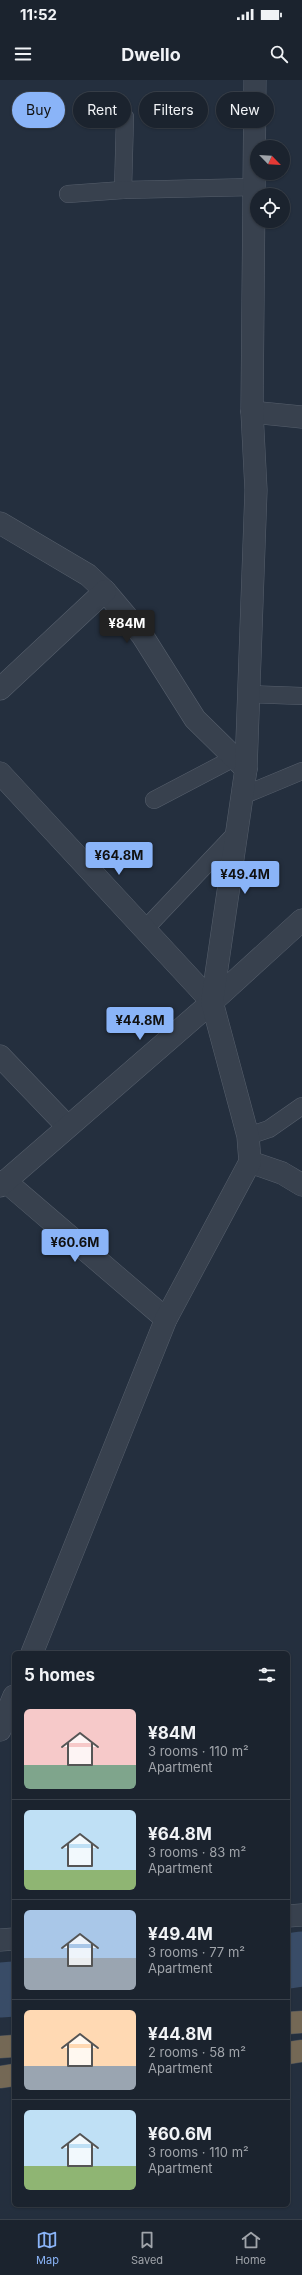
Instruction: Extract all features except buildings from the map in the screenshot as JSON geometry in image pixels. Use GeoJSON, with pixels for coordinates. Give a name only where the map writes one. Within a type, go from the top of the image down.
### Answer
{"type":"FeatureCollection","features":[{"type":"Feature","properties":{"kind":"highway"},"geometry":{"type":"LineString","coordinates":[[290,2023],[302,2022]]}},
{"type":"Feature","properties":{"kind":"highway"},"geometry":{"type":"LineString","coordinates":[[0,2047],[12,2046]]}},
{"type":"Feature","properties":{"kind":"highway"},"geometry":{"type":"LineString","coordinates":[[290,2053],[302,2051]]}},
{"type":"Feature","properties":{"kind":"highway"},"geometry":{"type":"LineString","coordinates":[[0,2077],[12,2075]]}},
{"type":"Feature","properties":{"kind":"street"},"geometry":{"type":"LineString","coordinates":[[33,1651],[166,1319],[250,1162],[248,1136],[212,1002],[242,796],[240,764],[248,694],[256,490],[252,412],[255,80]]}},
{"type":"Feature","properties":{"kind":"street"},"geometry":{"type":"LineString","coordinates":[[252,412],[302,416]]}},
{"type":"Feature","properties":{"kind":"street"},"geometry":{"type":"LineString","coordinates":[[0,523],[88,575],[105,591],[142,635],[195,718],[240,764]]}},
{"type":"Feature","properties":{"kind":"street"},"geometry":{"type":"LineString","coordinates":[[0,689],[105,591]]}},
{"type":"Feature","properties":{"kind":"street"},"geometry":{"type":"LineString","coordinates":[[0,773],[212,1002]]}},
{"type":"Feature","properties":{"kind":"street"},"geometry":{"type":"LineString","coordinates":[[166,1319],[2,1184],[67,1126],[212,1002],[302,920]]}},
{"type":"Feature","properties":{"kind":"street"},"geometry":{"type":"LineString","coordinates":[[0,1056],[67,1126]]}},
{"type":"Feature","properties":{"kind":"street"},"geometry":{"type":"LineString","coordinates":[[250,1162],[282,1173],[302,1185]]}},
{"type":"Feature","properties":{"kind":"street"},"geometry":{"type":"LineString","coordinates":[[0,1730],[12,1701]]}},
{"type":"Feature","properties":{"kind":"street"},"geometry":{"type":"LineString","coordinates":[[290,1916],[302,1914]]}},
{"type":"Feature","properties":{"kind":"street"},"geometry":{"type":"LineString","coordinates":[[0,1940],[12,1939]]}},
{"type":"Feature","properties":{"kind":"lane"},"geometry":{"type":"LineString","coordinates":[[123,190],[125,128]]}},
{"type":"Feature","properties":{"kind":"lane"},"geometry":{"type":"LineString","coordinates":[[68,194],[123,190],[254,187]]}},
{"type":"Feature","properties":{"kind":"lane"},"geometry":{"type":"LineString","coordinates":[[248,694],[302,696]]}},
{"type":"Feature","properties":{"kind":"lane"},"geometry":{"type":"LineString","coordinates":[[154,800],[240,764]]}},
{"type":"Feature","properties":{"kind":"lane"},"geometry":{"type":"LineString","coordinates":[[242,796],[302,771]]}},
{"type":"Feature","properties":{"kind":"lane"},"geometry":{"type":"LineString","coordinates":[[145,929],[237,832]]}},
{"type":"Feature","properties":{"kind":"lane"},"geometry":{"type":"LineString","coordinates":[[248,1136],[269,1129],[302,1106]]}},
{"type":"Feature","properties":{"kind":"waterway"},"geometry":{"type":"LineString","coordinates":[[290,1961],[302,1959]]}},
{"type":"Feature","properties":{"kind":"waterway"},"geometry":{"type":"LineString","coordinates":[[0,1990],[12,1989]]}}]}
